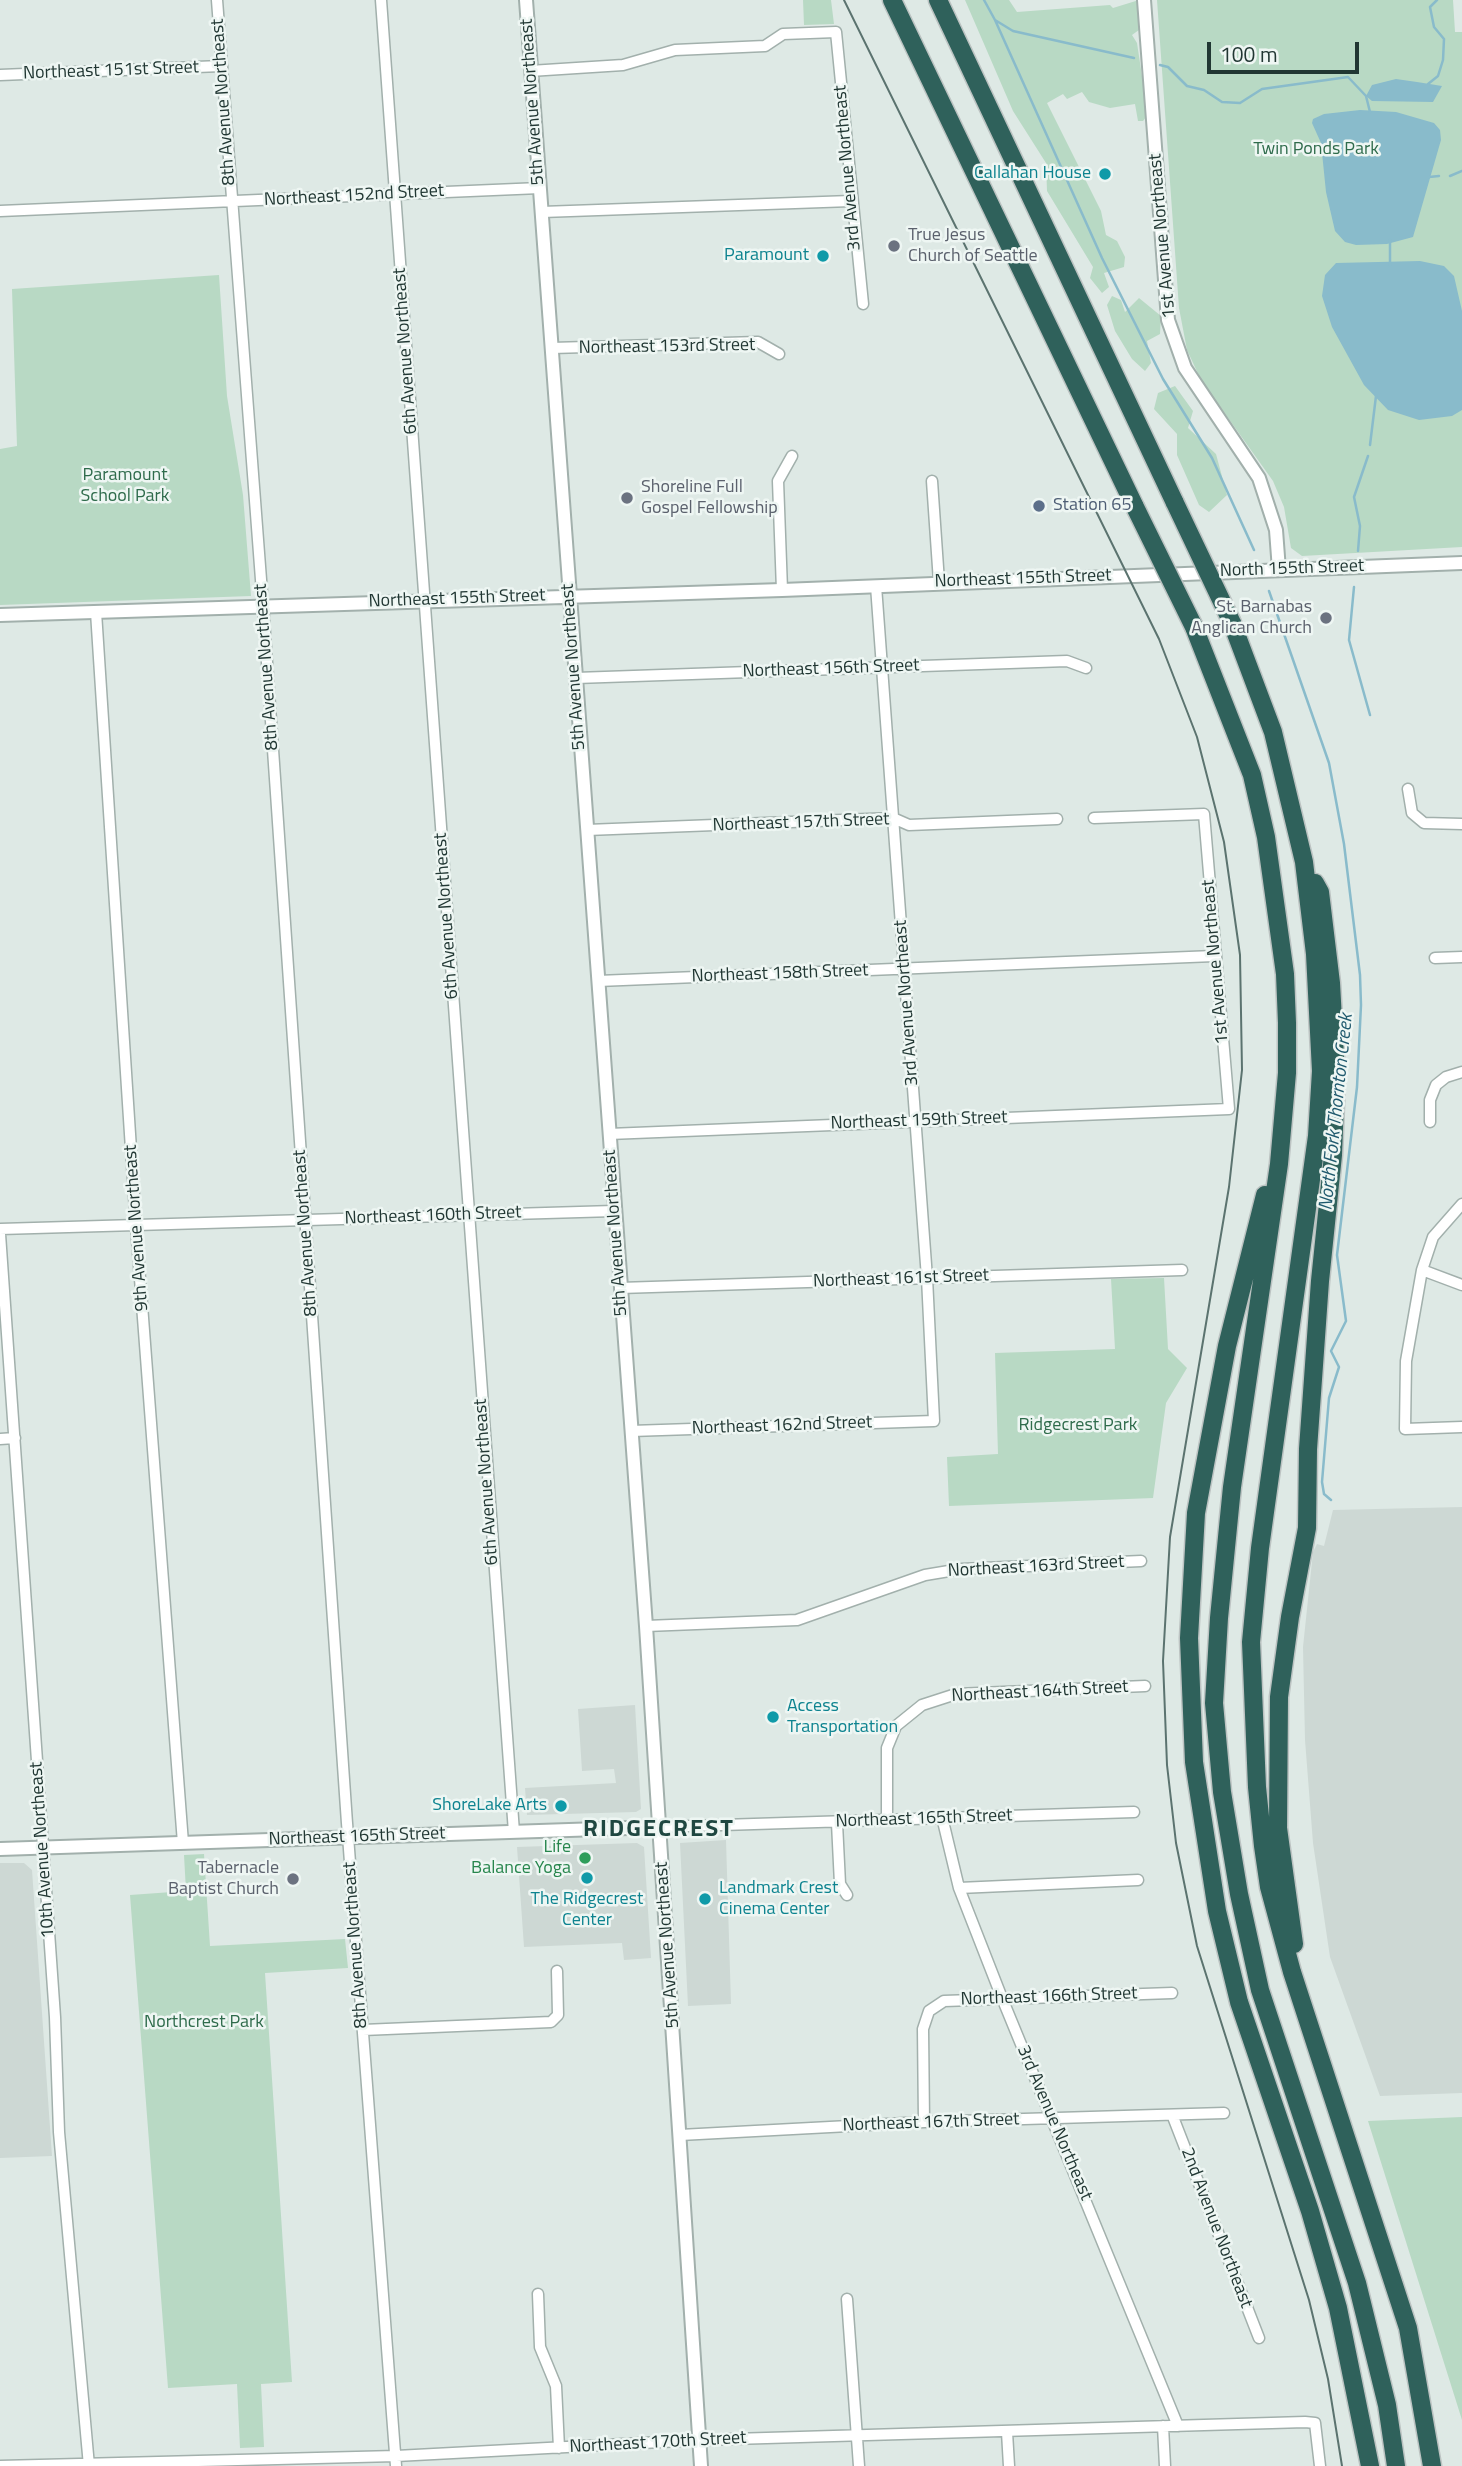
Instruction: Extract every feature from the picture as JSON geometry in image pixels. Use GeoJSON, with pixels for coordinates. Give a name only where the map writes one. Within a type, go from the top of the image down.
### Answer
{"type":"FeatureCollection","features":[{"type":"Feature","properties":{"kind":"highway"},"geometry":{"type":"LineString","coordinates":[[892,0],[1194,627],[1248,764],[1266,837],[1285,974],[1287,1073],[1283,1122],[1232,1487],[1214,1703],[1222,1792],[1239,1894],[1260,1990],[1357,2283],[1387,2405],[1396,2466]]}},
{"type":"Feature","properties":{"kind":"highway"},"geometry":{"type":"LineString","coordinates":[[938,0],[1232,623],[1273,732],[1304,862],[1315,954],[1321,1072],[1317,1136],[1261,1548],[1251,1642],[1257,1787],[1269,1887],[1292,1972],[1408,2328],[1432,2466]]}},
{"type":"Feature","properties":{"kind":"highway"},"geometry":{"type":"LineString","coordinates":[[1292,1972],[1294,1940],[1278,1828],[1279,1697],[1290,1616],[1307,1528],[1308,1449],[1320,1281],[1333,1155],[1336,1075],[1331,983],[1320,891],[1304,862]]}},
{"type":"Feature","properties":{"kind":"highway"},"geometry":{"type":"LineString","coordinates":[[1283,1122],[1227,1346],[1196,1513],[1189,1649],[1193,1749],[1217,1911],[1239,2003],[1310,2211],[1338,2308],[1370,2466]]}},
{"type":"Feature","properties":{"kind":"street","name":"8th Avenue Northeast"},"geometry":{"type":"LineString","coordinates":[[217,0],[263,607],[348,1838],[396,2461]]}},
{"type":"Feature","properties":{"kind":"street","name":"6th Avenue Northeast"},"geometry":{"type":"LineString","coordinates":[[382,0],[467,1213],[514,1832]]}},
{"type":"Feature","properties":{"kind":"street","name":"5th Avenue Northeast"},"geometry":{"type":"LineString","coordinates":[[526,0],[646,1626],[701,2466]]}},
{"type":"Feature","properties":{"kind":"street","name":"1st Avenue Northeast"},"geometry":{"type":"LineString","coordinates":[[1144,0],[1168,320],[1185,368],[1259,478],[1276,530],[1279,570]]}},
{"type":"Feature","properties":{"kind":"street","name":"3rd Avenue Northeast"},"geometry":{"type":"LineString","coordinates":[[530,71],[622,65],[675,50],[765,46],[783,34],[836,32],[863,304]]}},
{"type":"Feature","properties":{"kind":"street","name":"Northeast 151st Street"},"geometry":{"type":"LineString","coordinates":[[0,75],[221,66]]}},
{"type":"Feature","properties":{"kind":"street","name":"Northeast 152nd Street"},"geometry":{"type":"LineString","coordinates":[[0,211],[540,188]]}},
{"type":"Feature","properties":{"kind":"street"},"geometry":{"type":"LineString","coordinates":[[542,212],[851,201]]}},
{"type":"Feature","properties":{"kind":"street","name":"Northeast 153rd Street"},"geometry":{"type":"LineString","coordinates":[[552,348],[758,342],[779,354]]}},
{"type":"Feature","properties":{"kind":"street"},"geometry":{"type":"LineString","coordinates":[[782,590],[778,481],[792,456]]}},
{"type":"Feature","properties":{"kind":"street"},"geometry":{"type":"LineString","coordinates":[[932,481],[939,582]]}},
{"type":"Feature","properties":{"kind":"street","name":"North 155th Street"},"geometry":{"type":"LineString","coordinates":[[1123,574],[1462,564]]}},
{"type":"Feature","properties":{"kind":"street","name":"Northeast 155th Street"},"geometry":{"type":"LineString","coordinates":[[0,615],[782,590],[1123,574]]}},
{"type":"Feature","properties":{"kind":"street","name":"3rd Avenue Northeast"},"geometry":{"type":"LineString","coordinates":[[876,586],[927,1278],[934,1420]]}},
{"type":"Feature","properties":{"kind":"street","name":"9th Avenue Northeast"},"geometry":{"type":"LineString","coordinates":[[96,612],[136,1226],[183,1843]]}},
{"type":"Feature","properties":{"kind":"street","name":"Northeast 156th Street"},"geometry":{"type":"LineString","coordinates":[[576,678],[1067,661],[1086,668]]}},
{"type":"Feature","properties":{"kind":"street"},"geometry":{"type":"LineString","coordinates":[[1408,789],[1412,813],[1424,823],[1462,824]]}},
{"type":"Feature","properties":{"kind":"street","name":"1st Avenue Northeast"},"geometry":{"type":"LineString","coordinates":[[1094,818],[1204,814],[1229,1109]]}},
{"type":"Feature","properties":{"kind":"street","name":"Northeast 157th Street"},"geometry":{"type":"LineString","coordinates":[[587,830],[893,818],[909,825],[1057,819]]}},
{"type":"Feature","properties":{"kind":"street","name":"Northeast 158th Street"},"geometry":{"type":"LineString","coordinates":[[598,981],[1214,956]]}},
{"type":"Feature","properties":{"kind":"street"},"geometry":{"type":"LineString","coordinates":[[1435,958],[1462,957]]}},
{"type":"Feature","properties":{"kind":"street"},"geometry":{"type":"LineString","coordinates":[[1430,1122],[1430,1100],[1436,1085],[1446,1077],[1462,1072]]}},
{"type":"Feature","properties":{"kind":"street","name":"Northeast 159th Street"},"geometry":{"type":"LineString","coordinates":[[609,1134],[1229,1109]]}},
{"type":"Feature","properties":{"kind":"street"},"geometry":{"type":"LineString","coordinates":[[1462,1204],[1433,1237],[1422,1270],[1406,1362],[1405,1429],[1462,1427]]}},
{"type":"Feature","properties":{"kind":"street","name":"Northeast 160th Street"},"geometry":{"type":"LineString","coordinates":[[0,1231],[467,1213],[614,1211]]}},
{"type":"Feature","properties":{"kind":"street","name":"10th Avenue Northeast"},"geometry":{"type":"LineString","coordinates":[[0,1231],[55,2017],[60,2132],[89,2464]]}},
{"type":"Feature","properties":{"kind":"street","name":"Northeast 161st Street"},"geometry":{"type":"LineString","coordinates":[[620,1288],[1182,1270]]}},
{"type":"Feature","properties":{"kind":"street"},"geometry":{"type":"LineString","coordinates":[[1422,1270],[1462,1285]]}},
{"type":"Feature","properties":{"kind":"street","name":"Northeast 162nd Street"},"geometry":{"type":"LineString","coordinates":[[631,1431],[934,1420]]}},
{"type":"Feature","properties":{"kind":"street"},"geometry":{"type":"LineString","coordinates":[[0,1438],[15,1438]]}},
{"type":"Feature","properties":{"kind":"street","name":"Northeast 163rd Street"},"geometry":{"type":"LineString","coordinates":[[646,1626],[797,1620],[925,1575],[961,1569],[1141,1561]]}},
{"type":"Feature","properties":{"kind":"street","name":"Northeast 164th Street"},"geometry":{"type":"LineString","coordinates":[[887,1819],[885,1763],[891,1736],[902,1719],[935,1699],[967,1693],[1145,1686]]}},
{"type":"Feature","properties":{"kind":"street","name":"Northeast 165th Street"},"geometry":{"type":"LineString","coordinates":[[0,1849],[1134,1812]]}},
{"type":"Feature","properties":{"kind":"street","name":"3rd Avenue Northeast"},"geometry":{"type":"LineString","coordinates":[[942,1817],[959,1888],[1178,2426]]}},
{"type":"Feature","properties":{"kind":"street"},"geometry":{"type":"LineString","coordinates":[[837,1823],[840,1884],[847,1895]]}},
{"type":"Feature","properties":{"kind":"street"},"geometry":{"type":"LineString","coordinates":[[959,1888],[1138,1880]]}},
{"type":"Feature","properties":{"kind":"street"},"geometry":{"type":"LineString","coordinates":[[363,2029],[551,2022],[558,2015],[557,1971]]}},
{"type":"Feature","properties":{"kind":"street","name":"Northeast 166th Street"},"geometry":{"type":"LineString","coordinates":[[924,2122],[923,2029],[929,2011],[944,2001],[1172,1993]]}},
{"type":"Feature","properties":{"kind":"street","name":"Northeast 167th Street"},"geometry":{"type":"LineString","coordinates":[[680,2135],[924,2122],[1172,2117],[1224,2113]]}},
{"type":"Feature","properties":{"kind":"street","name":"2nd Avenue Northeast"},"geometry":{"type":"LineString","coordinates":[[1172,2117],[1259,2339]]}},
{"type":"Feature","properties":{"kind":"street"},"geometry":{"type":"LineString","coordinates":[[538,2294],[540,2347],[555,2381],[559,2448]]}},
{"type":"Feature","properties":{"kind":"street"},"geometry":{"type":"LineString","coordinates":[[847,2299],[859,2466]]}},
{"type":"Feature","properties":{"kind":"street","name":"Northeast 170th Street"},"geometry":{"type":"LineString","coordinates":[[0,2466],[396,2461],[699,2440],[1315,2423],[1320,2466]]}},
{"type":"Feature","properties":{"kind":"street"},"geometry":{"type":"LineString","coordinates":[[1163,2426],[1165,2466]]}},
{"type":"Feature","properties":{"kind":"street"},"geometry":{"type":"LineString","coordinates":[[1007,2431],[1009,2466]]}},
{"type":"Feature","properties":{"kind":"shaded area"},"geometry":{"type":"Polygon","coordinates":[[[1462,1507],[1462,2093],[1380,2096],[1330,1957],[1313,1843],[1305,1740],[1303,1647],[1313,1552],[1317,1544],[1324,1546],[1333,1510],[1462,1507]]]}},
{"type":"Feature","properties":{"kind":"shaded area"},"geometry":{"type":"Polygon","coordinates":[[[635,1705],[641,1809],[636,1812],[527,1815],[525,1788],[616,1783],[614,1769],[582,1771],[578,1709],[635,1705]]]}},
{"type":"Feature","properties":{"kind":"shaded area"},"geometry":{"type":"Polygon","coordinates":[[[726,1840],[731,2004],[688,2006],[680,1843],[726,1840]]]}},
{"type":"Feature","properties":{"kind":"shaded area"},"geometry":{"type":"Polygon","coordinates":[[[637,1843],[644,1847],[651,1958],[624,1960],[622,1943],[524,1947],[517,1847],[637,1843]]]}},
{"type":"Feature","properties":{"kind":"shaded area"},"geometry":{"type":"Polygon","coordinates":[[[0,1863],[24,1863],[32,1870],[52,2156],[0,2158],[0,1863]]]}},
{"type":"Feature","properties":{"kind":"green space"},"geometry":{"type":"Polygon","coordinates":[[[803,0],[831,0],[834,24],[804,25],[803,0]]]}},
{"type":"Feature","properties":{"kind":"green space"},"geometry":{"type":"Polygon","coordinates":[[[965,0],[1009,0],[1017,12],[1110,5],[1113,8],[1139,0],[1143,27],[1132,35],[1137,43],[1145,96],[1147,116],[1143,121],[1138,121],[1135,104],[1110,108],[1089,102],[1082,92],[1067,99],[1063,94],[1047,103],[1101,211],[1106,235],[1117,241],[1125,257],[1124,267],[1104,273],[1109,287],[1102,293],[1090,278],[1093,267],[1047,191],[1046,163],[1013,111],[965,0]]]}},
{"type":"Feature","properties":{"kind":"green space","name":"Twin Ponds Park"},"geometry":{"type":"Polygon","coordinates":[[[1157,0],[1453,0],[1455,32],[1462,32],[1462,547],[1302,556],[1291,548],[1284,507],[1273,481],[1201,380],[1187,350],[1179,308],[1157,0]]]}},
{"type":"Feature","properties":{"kind":"green space","name":"Paramount School Park"},"geometry":{"type":"Polygon","coordinates":[[[219,275],[227,396],[243,495],[251,596],[0,605],[0,449],[17,446],[12,289],[219,275]]]}},
{"type":"Feature","properties":{"kind":"green space"},"geometry":{"type":"Polygon","coordinates":[[[1112,296],[1121,300],[1125,312],[1139,298],[1161,316],[1160,334],[1147,341],[1151,363],[1145,371],[1132,359],[1115,331],[1107,305],[1112,296]]]}},
{"type":"Feature","properties":{"kind":"green space"},"geometry":{"type":"Polygon","coordinates":[[[1175,386],[1193,411],[1188,428],[1216,454],[1227,495],[1209,512],[1199,505],[1177,455],[1177,434],[1154,409],[1158,393],[1175,386]]]}},
{"type":"Feature","properties":{"kind":"green space","name":"Ridgecrest Park"},"geometry":{"type":"Polygon","coordinates":[[[1164,1278],[1168,1349],[1187,1368],[1166,1403],[1153,1498],[949,1506],[947,1457],[998,1454],[995,1353],[1115,1349],[1111,1279],[1164,1278]]]}},
{"type":"Feature","properties":{"kind":"green space","name":"Northcrest Park"},"geometry":{"type":"Polygon","coordinates":[[[204,1854],[210,1946],[345,1939],[348,1968],[265,1973],[292,2382],[261,2384],[264,2447],[240,2448],[237,2384],[168,2388],[130,1895],[186,1891],[184,1855],[204,1854]]]}},
{"type":"Feature","properties":{"kind":"green space"},"geometry":{"type":"Polygon","coordinates":[[[1462,2117],[1462,2420],[1368,2121],[1462,2117]]]}},
{"type":"Feature","properties":{"kind":"water"},"geometry":{"type":"Polygon","coordinates":[[[1396,79],[1442,86],[1433,102],[1372,101],[1366,96],[1372,85],[1396,79]]]}},
{"type":"Feature","properties":{"kind":"water"},"geometry":{"type":"Polygon","coordinates":[[[1360,110],[1396,112],[1434,123],[1440,130],[1441,140],[1413,237],[1387,244],[1356,245],[1345,242],[1335,231],[1326,192],[1321,143],[1312,123],[1313,119],[1324,114],[1360,110]]]}},
{"type":"Feature","properties":{"kind":"water"},"geometry":{"type":"Polygon","coordinates":[[[1420,261],[1444,266],[1454,276],[1462,311],[1462,410],[1452,416],[1419,420],[1388,410],[1364,385],[1332,327],[1322,296],[1325,275],[1336,263],[1420,261]]]}},
{"type":"Feature","properties":{"kind":"waterway","name":"North Fork Thornton Creek"},"geometry":{"type":"LineString","coordinates":[[984,0],[995,20],[1013,31],[1134,58]]}},
{"type":"Feature","properties":{"kind":"waterway"},"geometry":{"type":"LineString","coordinates":[[1428,84],[1438,76],[1443,60],[1444,39],[1434,27],[1430,7],[1437,0]]}},
{"type":"Feature","properties":{"kind":"waterway"},"geometry":{"type":"LineString","coordinates":[[995,20],[1102,258],[1163,379],[1212,458],[1254,550]]}},
{"type":"Feature","properties":{"kind":"waterway","name":"North Fork Thornton Creek"},"geometry":{"type":"LineString","coordinates":[[1160,65],[1168,67],[1187,86],[1204,90],[1222,102],[1240,103],[1262,89],[1348,77],[1366,96],[1370,112]]}},
{"type":"Feature","properties":{"kind":"waterway"},"geometry":{"type":"LineString","coordinates":[[1450,176],[1462,171]]}},
{"type":"Feature","properties":{"kind":"waterway"},"geometry":{"type":"LineString","coordinates":[[1429,177],[1439,176]]}},
{"type":"Feature","properties":{"kind":"waterway","name":"North Fork Thornton Creek"},"geometry":{"type":"LineString","coordinates":[[1390,240],[1390,265]]}},
{"type":"Feature","properties":{"kind":"waterway","name":"North Fork Thornton Creek"},"geometry":{"type":"LineString","coordinates":[[1370,445],[1376,396]]}},
{"type":"Feature","properties":{"kind":"waterway","name":"North Fork Thornton Creek"},"geometry":{"type":"LineString","coordinates":[[1358,551],[1360,526],[1354,497],[1368,456]]}},
{"type":"Feature","properties":{"kind":"waterway","name":"North Fork Thornton Creek"},"geometry":{"type":"LineString","coordinates":[[1354,587],[1349,640],[1370,715]]}},
{"type":"Feature","properties":{"kind":"waterway","name":"North Fork Thornton Creek"},"geometry":{"type":"LineString","coordinates":[[1269,591],[1329,763],[1344,844],[1360,975],[1357,1087],[1337,1255],[1346,1321],[1331,1351],[1339,1367],[1329,1398],[1322,1482],[1324,1494],[1331,1500]]}},
{"type":"Feature","properties":{"kind":"tram line"},"geometry":{"type":"LineString","coordinates":[[844,0],[1159,639],[1197,737],[1224,842],[1240,955],[1242,1070],[1229,1187],[1170,1537],[1163,1661],[1167,1765],[1176,1843],[1197,1946],[1309,2300],[1328,2379],[1342,2466]]}},
{"type":"Feature","properties":{"kind":"place","name":"Callahan House"},"geometry":{"type":"Point","coordinates":[1105,174]}},
{"type":"Feature","properties":{"kind":"place","name":"True Jesus Church of Seattle"},"geometry":{"type":"Point","coordinates":[894,246]}},
{"type":"Feature","properties":{"kind":"place","name":"Paramount"},"geometry":{"type":"Point","coordinates":[823,256]}},
{"type":"Feature","properties":{"kind":"place","name":"Shoreline Full Gospel Fellowship"},"geometry":{"type":"Point","coordinates":[627,498]}},
{"type":"Feature","properties":{"kind":"place","name":"Station 65"},"geometry":{"type":"Point","coordinates":[1039,506]}},
{"type":"Feature","properties":{"kind":"place","name":"St. Barnabas Anglican Church"},"geometry":{"type":"Point","coordinates":[1326,618]}},
{"type":"Feature","properties":{"kind":"place","name":"Access Transportation"},"geometry":{"type":"Point","coordinates":[773,1717]}},
{"type":"Feature","properties":{"kind":"place","name":"ShoreLake Arts"},"geometry":{"type":"Point","coordinates":[561,1806]}},
{"type":"Feature","properties":{"kind":"place","name":"Life Balance Yoga"},"geometry":{"type":"Point","coordinates":[585,1858]}},
{"type":"Feature","properties":{"kind":"place","name":"The Ridgecrest Center"},"geometry":{"type":"Point","coordinates":[587,1878]}},
{"type":"Feature","properties":{"kind":"place","name":"Tabernacle Baptist Church"},"geometry":{"type":"Point","coordinates":[293,1879]}},
{"type":"Feature","properties":{"kind":"place","name":"Landmark Crest Cinema Center"},"geometry":{"type":"Point","coordinates":[705,1899]}},
{"type":"Feature","properties":{"kind":"district","name":"RIDGECREST"},"geometry":{"type":"Point","coordinates":[659,1830]}}]}
